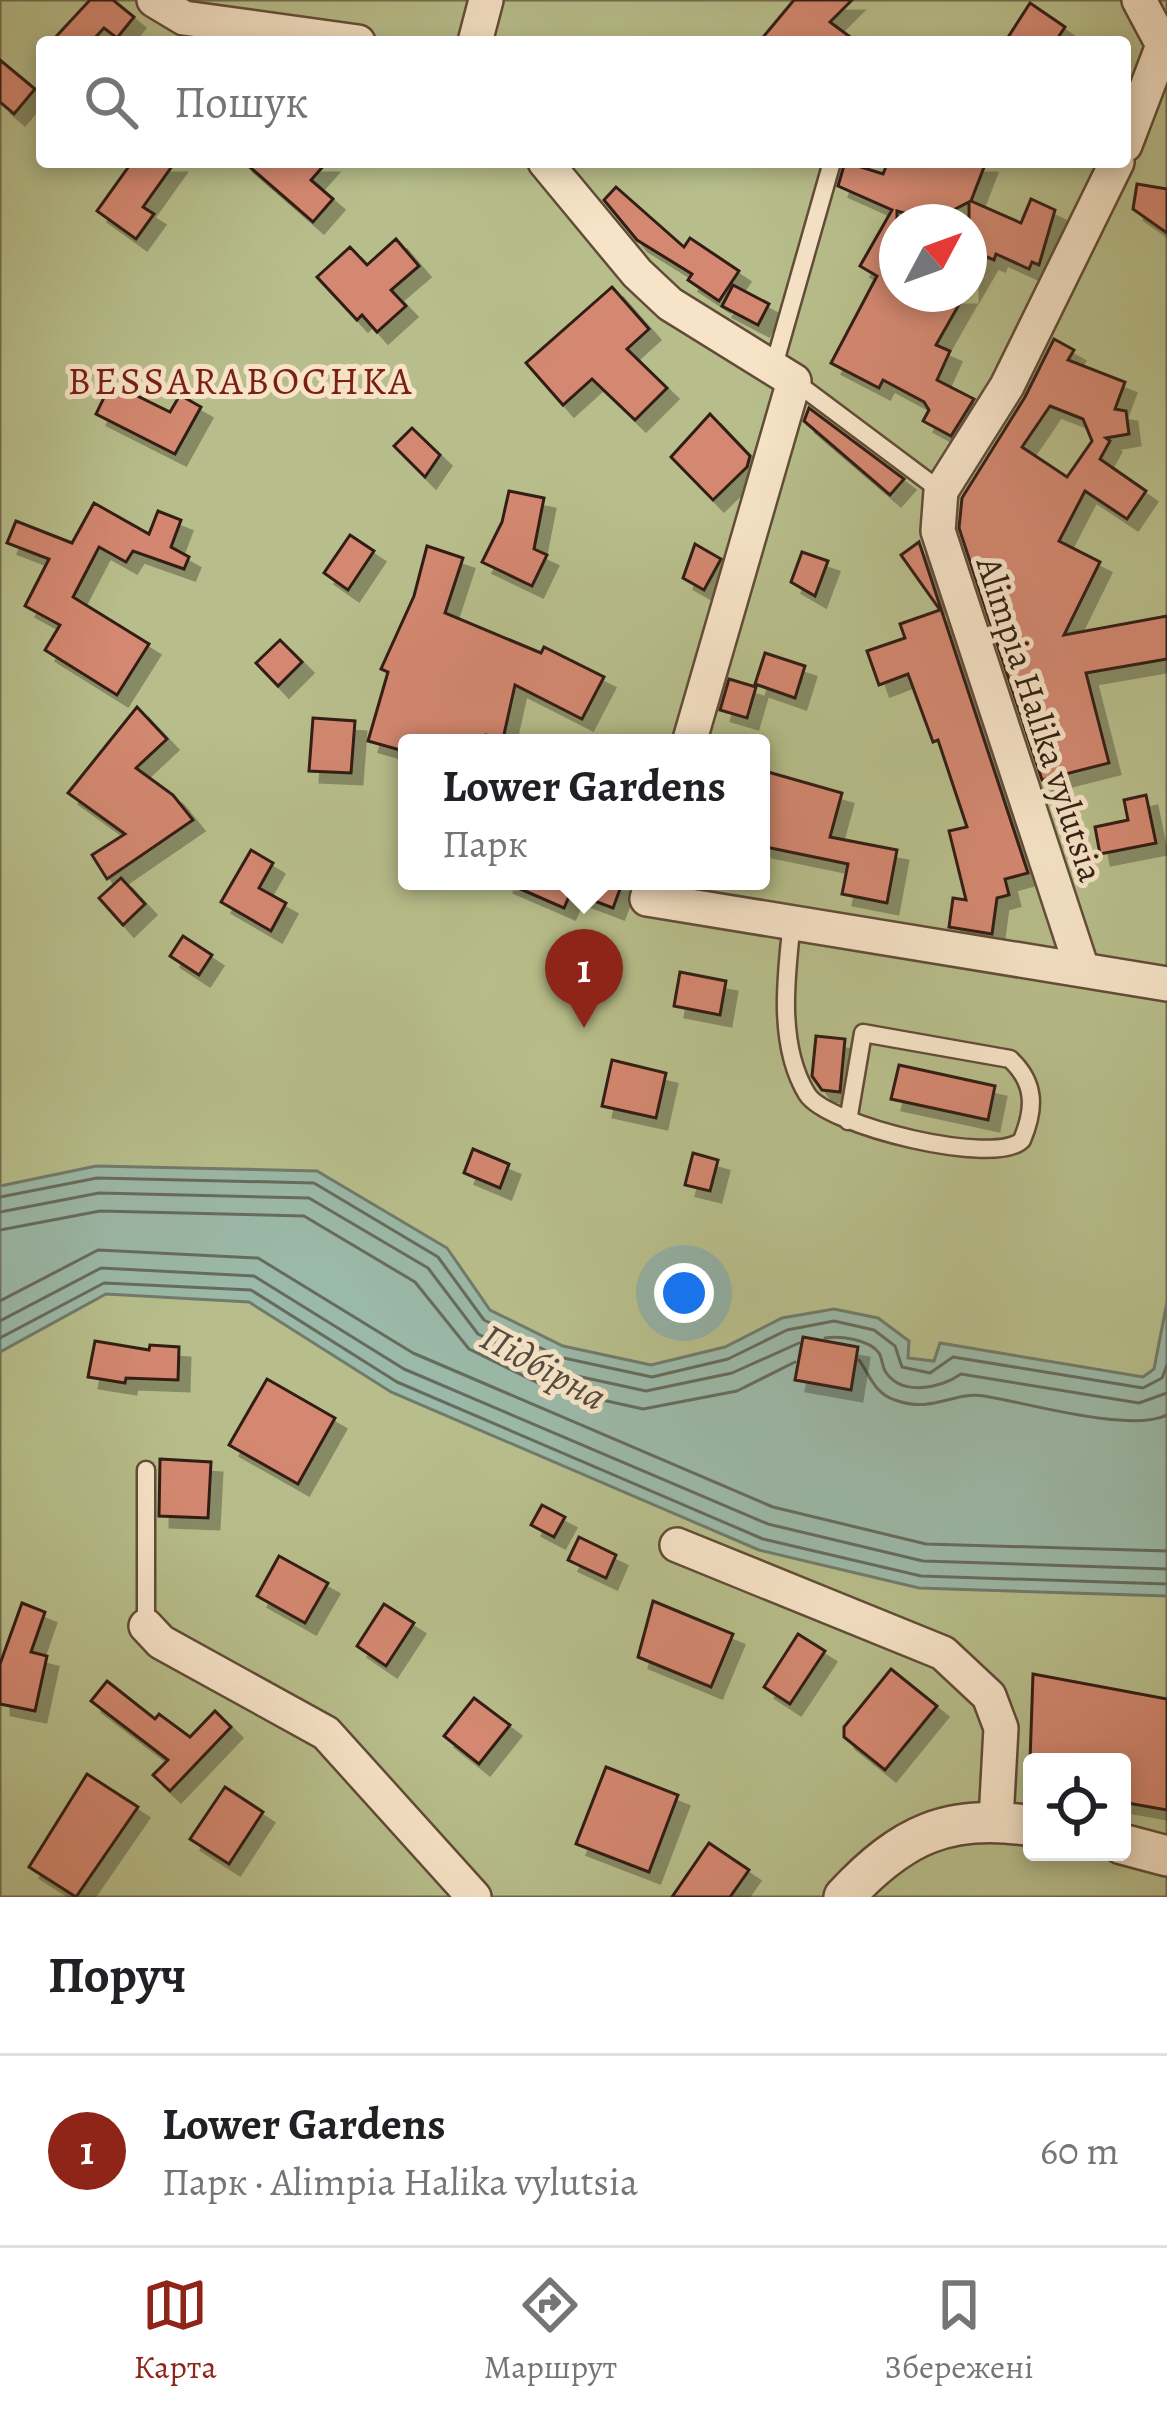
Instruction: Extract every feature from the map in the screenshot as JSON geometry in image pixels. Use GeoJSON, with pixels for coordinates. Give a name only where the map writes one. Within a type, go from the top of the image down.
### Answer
{"type":"FeatureCollection","features":[{"type":"Feature","properties":{"kind":"street"},"geometry":{"type":"LineString","coordinates":[[154,0],[184,18],[314,36]]}},
{"type":"Feature","properties":{"kind":"street"},"geometry":{"type":"LineString","coordinates":[[477,36],[486,0]]}},
{"type":"Feature","properties":{"kind":"street"},"geometry":{"type":"LineString","coordinates":[[1131,129],[1162,45],[1139,0]]}},
{"type":"Feature","properties":{"kind":"street"},"geometry":{"type":"LineString","coordinates":[[550,168],[637,273],[670,304],[783,375],[691,734]]}},
{"type":"Feature","properties":{"kind":"street"},"geometry":{"type":"LineString","coordinates":[[941,491],[1006,386],[1114,168]]}},
{"type":"Feature","properties":{"kind":"street","name":"Alimpia Halika vylutsia"},"geometry":{"type":"LineString","coordinates":[[941,491],[938,531],[1082,969]]}},
{"type":"Feature","properties":{"kind":"street"},"geometry":{"type":"LineString","coordinates":[[650,890],[647,899],[1167,984]]}},
{"type":"Feature","properties":{"kind":"street"},"geometry":{"type":"LineString","coordinates":[[677,1545],[943,1653],[988,1696],[1001,1728],[1014,1823],[963,1821],[924,1833],[886,1855],[844,1897]]}},
{"type":"Feature","properties":{"kind":"street"},"geometry":{"type":"LineString","coordinates":[[146,1626],[161,1642],[326,1733],[394,1815],[474,1897]]}},
{"type":"Feature","properties":{"kind":"street"},"geometry":{"type":"LineString","coordinates":[[1131,1846],[1167,1856]]}},
{"type":"Feature","properties":{"kind":"lane"},"geometry":{"type":"LineString","coordinates":[[831,168],[783,375],[941,491]]}},
{"type":"Feature","properties":{"kind":"lane"},"geometry":{"type":"LineString","coordinates":[[792,922],[787,1014],[800,1079],[823,1112],[848,1121],[966,1148],[1006,1149],[1022,1140],[1033,1105],[1025,1076],[1010,1059],[863,1033],[848,1121]]}},
{"type":"Feature","properties":{"kind":"lane"},"geometry":{"type":"LineString","coordinates":[[146,1470],[146,1626]]}},
{"type":"Feature","properties":{"kind":"green space"},"geometry":{"type":"Polygon","coordinates":[[[0,0],[1167,0],[1167,1897],[0,1897],[0,0]]]}},
{"type":"Feature","properties":{"kind":"water","name":"Підбірна"},"geometry":{"type":"Polygon","coordinates":[[[96,1166],[317,1171],[447,1248],[490,1310],[563,1346],[651,1365],[725,1347],[782,1318],[834,1309],[878,1318],[909,1341],[908,1358],[934,1361],[940,1343],[1143,1377],[1154,1369],[1167,1302],[1167,1596],[919,1588],[759,1550],[391,1392],[249,1302],[106,1294],[0,1352],[0,1186],[96,1166]]]}},
{"type":"Feature","properties":{"kind":"building"},"geometry":{"type":"Polygon","coordinates":[[[90,0],[113,0],[134,17],[119,36],[104,28],[97,36],[57,36],[90,0]]]}},
{"type":"Feature","properties":{"kind":"building"},"geometry":{"type":"Polygon","coordinates":[[[794,0],[852,0],[830,22],[849,36],[764,36],[794,0]]]}},
{"type":"Feature","properties":{"kind":"building"},"geometry":{"type":"Polygon","coordinates":[[[1030,3],[1065,27],[1059,36],[1009,36],[1030,3]]]}},
{"type":"Feature","properties":{"kind":"building"},"geometry":{"type":"Polygon","coordinates":[[[0,60],[35,89],[14,114],[0,102],[0,60]]]}},
{"type":"Feature","properties":{"kind":"building"},"geometry":{"type":"Polygon","coordinates":[[[128,168],[171,168],[143,207],[154,214],[136,239],[97,211],[128,168]]]}},
{"type":"Feature","properties":{"kind":"building"},"geometry":{"type":"Polygon","coordinates":[[[251,168],[322,168],[311,180],[333,199],[313,222],[251,168]]]}},
{"type":"Feature","properties":{"kind":"building"},"geometry":{"type":"Polygon","coordinates":[[[843,168],[883,174],[886,168],[984,168],[971,201],[978,204],[879,204],[838,186],[843,168]]]}},
{"type":"Feature","properties":{"kind":"building"},"geometry":{"type":"Polygon","coordinates":[[[1137,184],[1167,189],[1167,233],[1133,209],[1137,184]]]}},
{"type":"Feature","properties":{"kind":"building"},"geometry":{"type":"Polygon","coordinates":[[[616,187],[684,247],[690,238],[739,271],[719,301],[688,280],[692,274],[637,240],[604,200],[616,187]]]}},
{"type":"Feature","properties":{"kind":"building"},"geometry":{"type":"Polygon","coordinates":[[[1031,199],[1055,210],[1039,265],[1032,262],[1029,269],[996,254],[994,260],[987,257],[987,208],[1021,223],[1031,199]]]}},
{"type":"Feature","properties":{"kind":"building"},"geometry":{"type":"Polygon","coordinates":[[[879,233],[879,312],[955,312],[936,345],[950,351],[937,380],[974,399],[951,436],[923,421],[929,410],[924,402],[883,380],[879,388],[831,363],[877,276],[860,266],[879,233]]]}},
{"type":"Feature","properties":{"kind":"building"},"geometry":{"type":"Polygon","coordinates":[[[396,239],[419,266],[391,290],[406,306],[377,332],[362,315],[357,320],[317,277],[350,247],[367,265],[396,239]]]}},
{"type":"Feature","properties":{"kind":"building"},"geometry":{"type":"Polygon","coordinates":[[[733,285],[769,304],[758,325],[722,306],[733,285]]]}},
{"type":"Feature","properties":{"kind":"building"},"geometry":{"type":"Polygon","coordinates":[[[612,287],[649,329],[627,349],[667,388],[635,420],[592,379],[563,405],[526,363],[612,287]]]}},
{"type":"Feature","properties":{"kind":"building"},"geometry":{"type":"Polygon","coordinates":[[[1054,339],[1074,350],[1068,360],[1125,382],[1115,409],[1126,411],[1129,434],[1106,438],[1110,441],[1100,459],[1146,491],[1127,519],[1085,491],[1059,541],[1100,562],[1064,635],[1167,616],[1167,659],[1086,673],[1109,763],[1042,780],[959,528],[962,498],[1025,397],[1054,339]],[[1050,406],[1022,447],[1067,477],[1092,441],[1083,419],[1050,406]]]}},
{"type":"Feature","properties":{"kind":"building"},"geometry":{"type":"Polygon","coordinates":[[[111,383],[170,412],[180,395],[201,407],[175,454],[96,414],[111,383]]]}},
{"type":"Feature","properties":{"kind":"building"},"geometry":{"type":"Polygon","coordinates":[[[809,408],[904,479],[890,495],[804,421],[809,408]]]}},
{"type":"Feature","properties":{"kind":"building"},"geometry":{"type":"Polygon","coordinates":[[[710,414],[750,456],[747,467],[713,500],[671,457],[710,414]]]}},
{"type":"Feature","properties":{"kind":"building"},"geometry":{"type":"Polygon","coordinates":[[[412,428],[440,455],[425,477],[394,446],[412,428]]]}},
{"type":"Feature","properties":{"kind":"building"},"geometry":{"type":"Polygon","coordinates":[[[509,491],[544,498],[534,549],[547,555],[532,586],[482,562],[502,522],[509,491]]]}},
{"type":"Feature","properties":{"kind":"building"},"geometry":{"type":"Polygon","coordinates":[[[94,503],[149,534],[158,511],[181,520],[171,547],[189,557],[184,569],[133,551],[126,562],[99,547],[73,597],[149,644],[117,695],[45,650],[60,625],[25,606],[49,559],[7,543],[16,521],[72,543],[94,503]]]}},
{"type":"Feature","properties":{"kind":"building"},"geometry":{"type":"Polygon","coordinates":[[[350,535],[374,551],[348,590],[324,573],[350,535]]]}},
{"type":"Feature","properties":{"kind":"building"},"geometry":{"type":"Polygon","coordinates":[[[919,542],[1028,873],[1005,879],[1009,895],[997,898],[992,934],[949,927],[953,898],[966,900],[949,831],[967,827],[938,740],[933,742],[908,674],[879,685],[867,651],[905,638],[900,624],[940,610],[901,555],[919,542]]]}},
{"type":"Feature","properties":{"kind":"building"},"geometry":{"type":"Polygon","coordinates":[[[695,544],[721,559],[704,590],[683,578],[695,544]]]}},
{"type":"Feature","properties":{"kind":"building"},"geometry":{"type":"Polygon","coordinates":[[[427,546],[463,558],[445,613],[541,653],[544,647],[604,677],[582,719],[515,685],[504,734],[398,734],[398,749],[368,741],[388,672],[381,669],[414,596],[427,546]]]}},
{"type":"Feature","properties":{"kind":"building"},"geometry":{"type":"Polygon","coordinates":[[[802,552],[828,561],[815,596],[791,582],[802,552]]]}},
{"type":"Feature","properties":{"kind":"building"},"geometry":{"type":"Polygon","coordinates":[[[280,640],[302,662],[278,686],[256,663],[280,640]]]}},
{"type":"Feature","properties":{"kind":"building"},"geometry":{"type":"Polygon","coordinates":[[[765,653],[805,666],[795,698],[755,684],[765,653]]]}},
{"type":"Feature","properties":{"kind":"building"},"geometry":{"type":"Polygon","coordinates":[[[729,679],[756,687],[747,718],[720,710],[729,679]]]}},
{"type":"Feature","properties":{"kind":"building"},"geometry":{"type":"Polygon","coordinates":[[[137,707],[167,739],[136,768],[173,795],[193,820],[107,879],[92,855],[125,834],[68,793],[137,707]]]}},
{"type":"Feature","properties":{"kind":"building"},"geometry":{"type":"Polygon","coordinates":[[[313,718],[355,721],[351,773],[309,771],[313,718]]]}},
{"type":"Feature","properties":{"kind":"building"},"geometry":{"type":"Polygon","coordinates":[[[770,773],[842,793],[830,837],[897,850],[887,903],[842,894],[848,864],[770,848],[770,773]]]}},
{"type":"Feature","properties":{"kind":"building"},"geometry":{"type":"Polygon","coordinates":[[[1146,795],[1156,843],[1100,854],[1095,827],[1128,820],[1124,800],[1146,795]]]}},
{"type":"Feature","properties":{"kind":"building"},"geometry":{"type":"Polygon","coordinates":[[[251,850],[273,863],[259,888],[286,903],[271,931],[221,902],[251,850]]]}},
{"type":"Feature","properties":{"kind":"building"},"geometry":{"type":"Polygon","coordinates":[[[121,878],[145,904],[123,925],[99,898],[121,878]]]}},
{"type":"Feature","properties":{"kind":"building"},"geometry":{"type":"Polygon","coordinates":[[[523,890],[620,890],[613,908],[571,892],[564,908],[523,890]]]}},
{"type":"Feature","properties":{"kind":"building"},"geometry":{"type":"Polygon","coordinates":[[[183,936],[212,955],[199,975],[170,956],[183,936]]]}},
{"type":"Feature","properties":{"kind":"building"},"geometry":{"type":"Polygon","coordinates":[[[680,972],[726,981],[720,1015],[674,1006],[680,972]]]}},
{"type":"Feature","properties":{"kind":"building"},"geometry":{"type":"Polygon","coordinates":[[[816,1036],[845,1039],[840,1092],[822,1090],[812,1076],[816,1036]]]}},
{"type":"Feature","properties":{"kind":"building"},"geometry":{"type":"Polygon","coordinates":[[[612,1060],[666,1073],[656,1118],[602,1106],[612,1060]]]}},
{"type":"Feature","properties":{"kind":"building"},"geometry":{"type":"Polygon","coordinates":[[[899,1065],[995,1086],[988,1120],[891,1099],[899,1065]]]}},
{"type":"Feature","properties":{"kind":"building"},"geometry":{"type":"Polygon","coordinates":[[[473,1149],[509,1164],[500,1188],[464,1173],[473,1149]]]}},
{"type":"Feature","properties":{"kind":"building"},"geometry":{"type":"Polygon","coordinates":[[[693,1153],[718,1160],[710,1191],[685,1185],[693,1153]]]}},
{"type":"Feature","properties":{"kind":"building"},"geometry":{"type":"Polygon","coordinates":[[[803,1337],[858,1347],[851,1390],[795,1380],[803,1337]]]}},
{"type":"Feature","properties":{"kind":"building"},"geometry":{"type":"Polygon","coordinates":[[[95,1341],[149,1350],[150,1345],[179,1347],[178,1380],[126,1378],[125,1383],[88,1377],[95,1341]]]}},
{"type":"Feature","properties":{"kind":"building"},"geometry":{"type":"Polygon","coordinates":[[[267,1379],[335,1418],[298,1484],[229,1445],[267,1379]]]}},
{"type":"Feature","properties":{"kind":"building"},"geometry":{"type":"Polygon","coordinates":[[[160,1459],[211,1462],[208,1518],[159,1516],[160,1459]]]}},
{"type":"Feature","properties":{"kind":"building"},"geometry":{"type":"Polygon","coordinates":[[[542,1505],[565,1517],[554,1537],[531,1525],[542,1505]]]}},
{"type":"Feature","properties":{"kind":"building"},"geometry":{"type":"Polygon","coordinates":[[[579,1537],[616,1555],[606,1578],[568,1560],[579,1537]]]}},
{"type":"Feature","properties":{"kind":"building"},"geometry":{"type":"Polygon","coordinates":[[[279,1556],[328,1583],[305,1623],[257,1596],[279,1556]]]}},
{"type":"Feature","properties":{"kind":"building"},"geometry":{"type":"Polygon","coordinates":[[[653,1601],[733,1634],[711,1687],[638,1657],[653,1601]]]}},
{"type":"Feature","properties":{"kind":"building"},"geometry":{"type":"Polygon","coordinates":[[[22,1603],[45,1612],[31,1652],[47,1656],[35,1711],[0,1704],[0,1664],[22,1603]]]}},
{"type":"Feature","properties":{"kind":"building"},"geometry":{"type":"Polygon","coordinates":[[[384,1604],[414,1623],[386,1666],[357,1646],[384,1604]]]}},
{"type":"Feature","properties":{"kind":"building"},"geometry":{"type":"Polygon","coordinates":[[[798,1634],[825,1651],[790,1704],[764,1687],[798,1634]]]}},
{"type":"Feature","properties":{"kind":"building"},"geometry":{"type":"Polygon","coordinates":[[[891,1669],[937,1706],[885,1770],[844,1737],[844,1727],[891,1669]]]}},
{"type":"Feature","properties":{"kind":"building"},"geometry":{"type":"Polygon","coordinates":[[[1033,1674],[1167,1699],[1167,1810],[1131,1804],[1131,1753],[1030,1753],[1033,1674]]]}},
{"type":"Feature","properties":{"kind":"building"},"geometry":{"type":"Polygon","coordinates":[[[107,1681],[155,1719],[159,1714],[190,1737],[215,1711],[231,1727],[170,1791],[153,1775],[168,1760],[91,1701],[107,1681]]]}},
{"type":"Feature","properties":{"kind":"building"},"geometry":{"type":"Polygon","coordinates":[[[474,1698],[510,1725],[479,1764],[444,1736],[474,1698]]]}},
{"type":"Feature","properties":{"kind":"building"},"geometry":{"type":"Polygon","coordinates":[[[606,1767],[678,1795],[649,1872],[576,1844],[606,1767]]]}},
{"type":"Feature","properties":{"kind":"building"},"geometry":{"type":"Polygon","coordinates":[[[87,1774],[138,1807],[76,1897],[29,1867],[87,1774]]]}},
{"type":"Feature","properties":{"kind":"building"},"geometry":{"type":"Polygon","coordinates":[[[225,1787],[263,1812],[229,1864],[190,1839],[225,1787]]]}},
{"type":"Feature","properties":{"kind":"building"},"geometry":{"type":"Polygon","coordinates":[[[709,1843],[749,1870],[730,1897],[672,1897],[709,1843]]]}},
{"type":"Feature","properties":{"kind":"place","name":"Lower Gardens"},"geometry":{"type":"Point","coordinates":[584,1028]}},
{"type":"Feature","properties":{"kind":"district","name":"BESSARABOCHKA"},"geometry":{"type":"Point","coordinates":[241,380]}}]}
